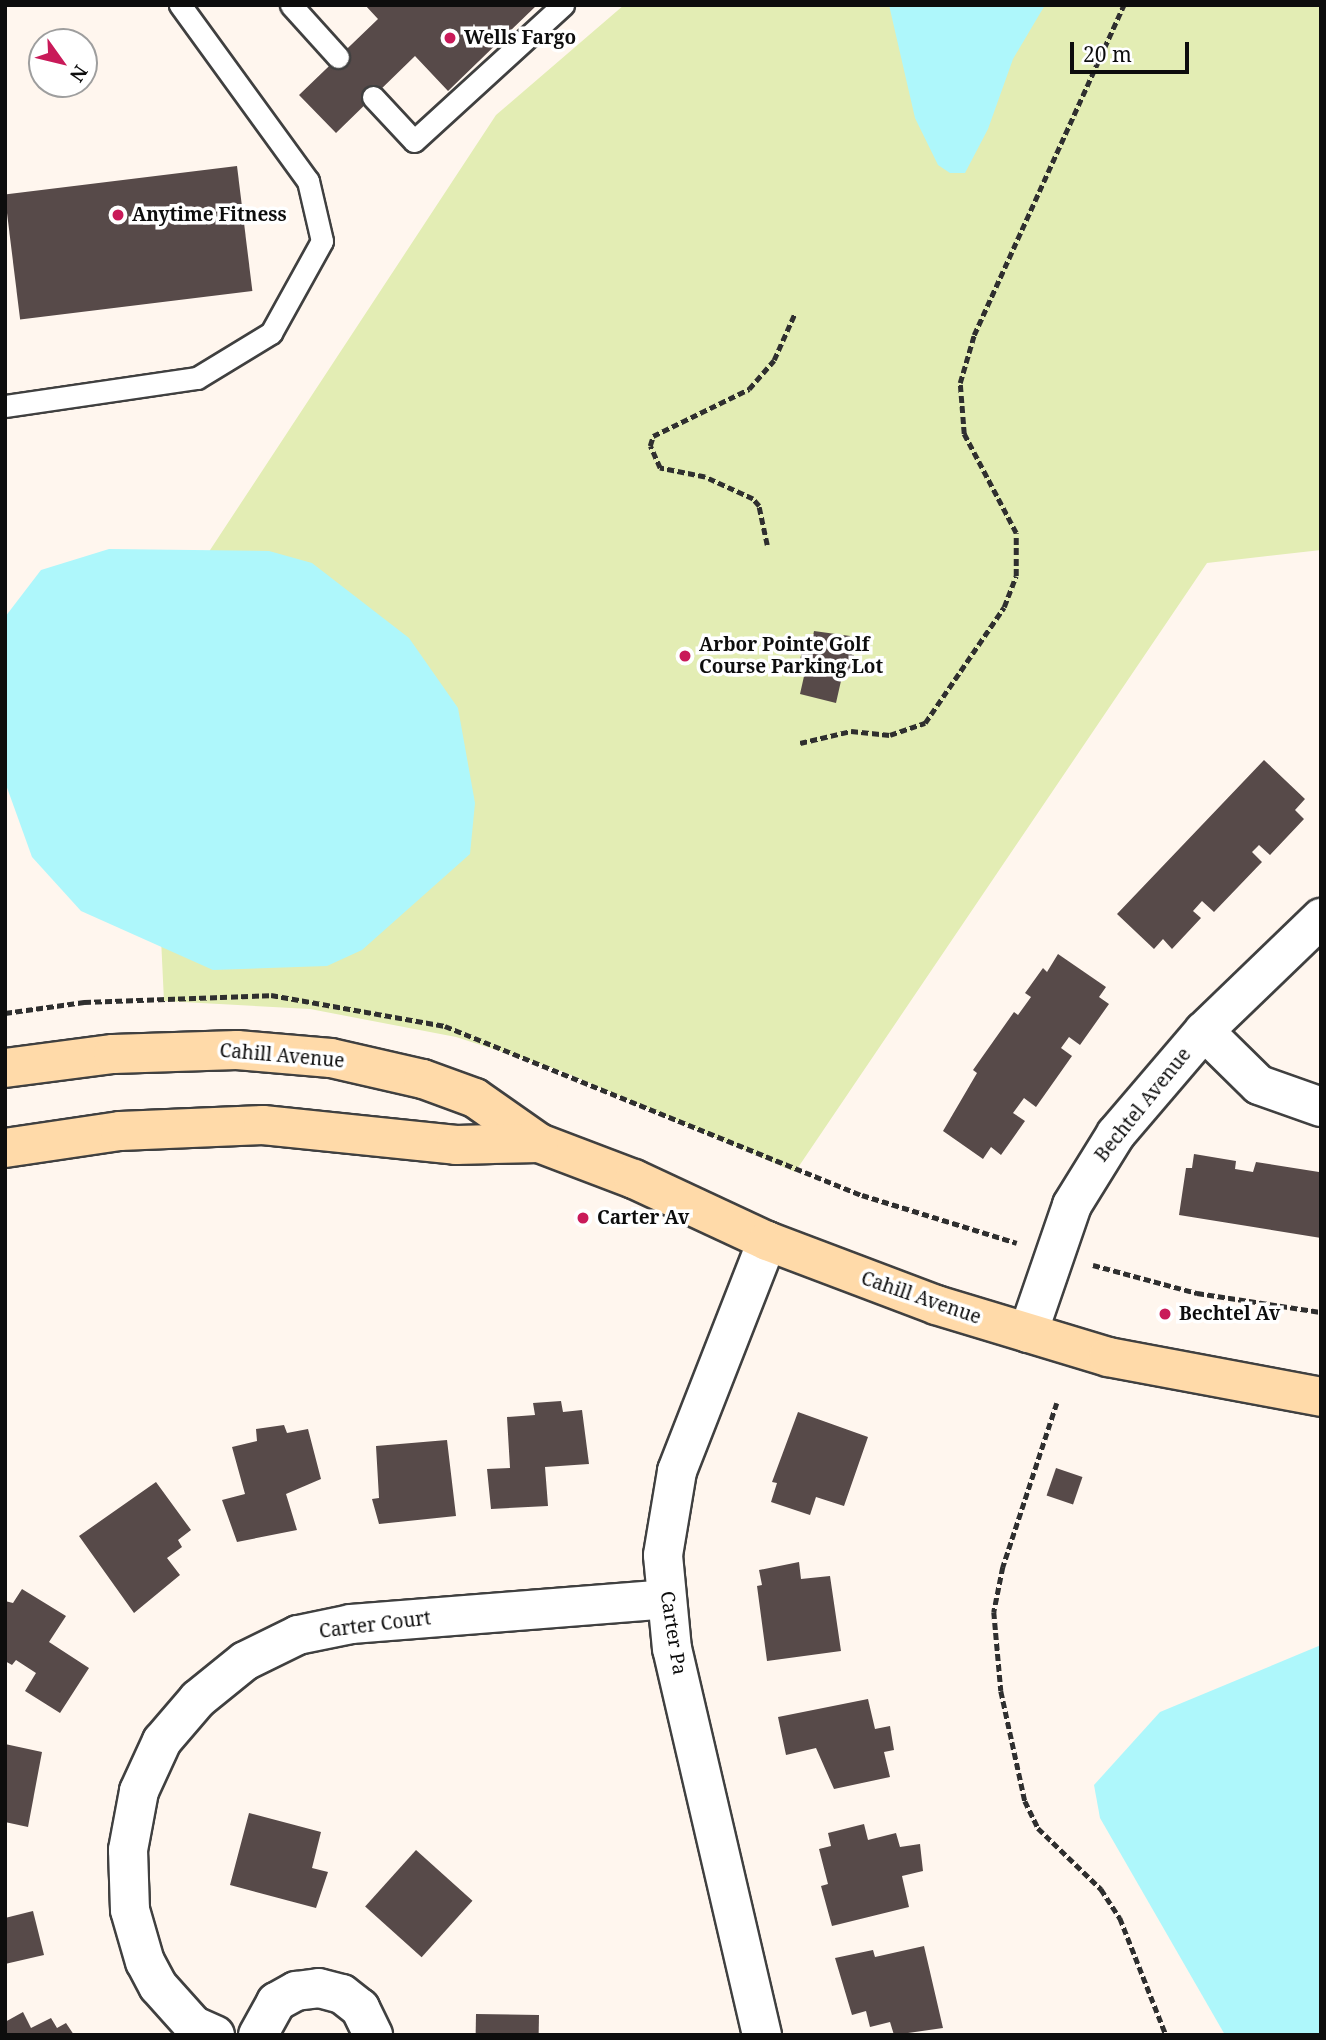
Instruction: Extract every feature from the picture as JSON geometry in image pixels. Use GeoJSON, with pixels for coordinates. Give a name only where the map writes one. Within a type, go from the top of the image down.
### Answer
{"type":"FeatureCollection","features":[{"type":"Feature","properties":{"kind":"street","name":"Bechtel Avenue"},"geometry":{"type":"LineString","coordinates":[[1028,1333],[1052,1254],[1089,1172],[1204,1031],[1321,918]]}},
{"type":"Feature","properties":{"kind":"street"},"geometry":{"type":"LineString","coordinates":[[1204,1031],[1259,1084],[1321,1107]]}},
{"type":"Feature","properties":{"kind":"street","name":"Cahill Avenue"},"geometry":{"type":"LineString","coordinates":[[5,1068],[162,1051],[299,1054],[364,1064],[462,1093],[506,1116],[539,1143],[634,1179],[767,1241],[936,1306],[1187,1374],[1321,1397]]}},
{"type":"Feature","properties":{"kind":"street","name":"Cahill Avenue"},"geometry":{"type":"LineString","coordinates":[[5,1149],[120,1131],[263,1125],[456,1145],[539,1143]]}},
{"type":"Feature","properties":{"kind":"street","name":"Carter Pa"},"geometry":{"type":"LineString","coordinates":[[762,2035],[672,1649],[663,1555],[677,1471],[767,1241]]}},
{"type":"Feature","properties":{"kind":"street","name":"Carter Court"},"geometry":{"type":"LineString","coordinates":[[215,2035],[193,2025],[158,1986],[145,1962],[130,1910],[128,1850],[139,1791],[162,1741],[198,1699],[245,1661],[298,1635],[351,1625],[666,1599]]}},
{"type":"Feature","properties":{"kind":"street"},"geometry":{"type":"LineString","coordinates":[[258,2035],[276,2003],[296,1991],[319,1988],[342,1994],[360,2008],[373,2035]]}},
{"type":"Feature","properties":{"kind":"lane"},"geometry":{"type":"LineString","coordinates":[[291,5],[338,57]]}},
{"type":"Feature","properties":{"kind":"lane"},"geometry":{"type":"LineString","coordinates":[[373,97],[414,141],[563,5]]}},
{"type":"Feature","properties":{"kind":"lane"},"geometry":{"type":"LineString","coordinates":[[5,406],[197,378],[271,333],[322,241],[308,181],[188,8]]}},
{"type":"Feature","properties":{"kind":"path"},"geometry":{"type":"LineString","coordinates":[[800,743],[851,731],[890,735],[925,723],[1004,607],[1016,576],[1016,533],[964,434],[960,383],[974,335],[1124,5]]}},
{"type":"Feature","properties":{"kind":"path"},"geometry":{"type":"LineString","coordinates":[[767,545],[759,506],[753,499],[705,477],[660,468],[650,446],[653,436],[749,389],[774,359],[794,313]]}},
{"type":"Feature","properties":{"kind":"path"},"geometry":{"type":"LineString","coordinates":[[5,1013],[84,1003],[271,995],[445,1026],[862,1195],[1052,1254],[1197,1293],[1321,1312]]}},
{"type":"Feature","properties":{"kind":"path"},"geometry":{"type":"LineString","coordinates":[[1057,1403],[1003,1567],[994,1612],[1001,1691],[1025,1801],[1038,1828],[1101,1889],[1119,1918],[1166,2035]]}},
{"type":"Feature","properties":{"kind":"green space"},"geometry":{"type":"Polygon","coordinates":[[[624,5],[1321,5],[1321,550],[1207,563],[795,1172],[564,1072],[456,1037],[310,1009],[164,1001],[147,646],[496,115],[624,5]]]}},
{"type":"Feature","properties":{"kind":"water"},"geometry":{"type":"Polygon","coordinates":[[[889,5],[1045,5],[1013,59],[988,129],[965,173],[950,173],[938,165],[915,118],[889,5]]]}},
{"type":"Feature","properties":{"kind":"water"},"geometry":{"type":"Polygon","coordinates":[[[109,549],[269,551],[312,563],[409,638],[458,708],[475,803],[470,854],[362,950],[327,966],[213,970],[81,911],[32,857],[5,782],[5,617],[41,570],[109,549]]]}},
{"type":"Feature","properties":{"kind":"water"},"geometry":{"type":"Polygon","coordinates":[[[1321,1645],[1321,2035],[1225,2035],[1100,1818],[1094,1785],[1160,1712],[1321,1645]]]}},
{"type":"Feature","properties":{"kind":"building"},"geometry":{"type":"Polygon","coordinates":[[[365,5],[537,5],[448,91],[415,56],[336,133],[299,95],[378,19],[365,5]]]}},
{"type":"Feature","properties":{"kind":"building"},"geometry":{"type":"Polygon","coordinates":[[[237,166],[252,291],[20,320],[5,194],[237,166]]]}},
{"type":"Feature","properties":{"kind":"building"},"geometry":{"type":"Polygon","coordinates":[[[814,631],[850,636],[846,653],[854,655],[850,674],[843,672],[836,703],[800,694],[807,663],[800,661],[803,644],[811,646],[814,631]]]}},
{"type":"Feature","properties":{"kind":"building"},"geometry":{"type":"Polygon","coordinates":[[[1264,760],[1305,799],[1295,810],[1304,819],[1270,855],[1259,845],[1252,852],[1262,862],[1214,912],[1202,901],[1193,911],[1201,918],[1172,949],[1163,939],[1154,949],[1117,914],[1264,760]]]}},
{"type":"Feature","properties":{"kind":"building"},"geometry":{"type":"Polygon","coordinates":[[[1058,954],[1106,987],[1099,997],[1109,1004],[1080,1045],[1069,1037],[1061,1048],[1072,1056],[1036,1107],[1024,1098],[1013,1113],[1025,1121],[1001,1155],[991,1147],[983,1159],[943,1131],[977,1073],[973,1070],[1014,1012],[1018,1015],[1031,997],[1025,993],[1043,968],[1047,972],[1058,954]]]}},
{"type":"Feature","properties":{"kind":"building"},"geometry":{"type":"Polygon","coordinates":[[[1194,1154],[1236,1161],[1235,1169],[1253,1172],[1256,1162],[1319,1172],[1321,1238],[1179,1215],[1186,1168],[1192,1168],[1194,1154]]]}},
{"type":"Feature","properties":{"kind":"building"},"geometry":{"type":"Polygon","coordinates":[[[561,1401],[563,1412],[582,1410],[589,1464],[545,1467],[548,1506],[491,1509],[487,1469],[510,1468],[507,1417],[535,1415],[533,1403],[561,1401]]]}},
{"type":"Feature","properties":{"kind":"building"},"geometry":{"type":"Polygon","coordinates":[[[798,1412],[868,1437],[844,1506],[816,1497],[810,1515],[771,1502],[777,1483],[772,1482],[798,1412]]]}},
{"type":"Feature","properties":{"kind":"building"},"geometry":{"type":"Polygon","coordinates":[[[284,1425],[287,1433],[308,1429],[321,1479],[286,1494],[297,1530],[237,1542],[222,1500],[245,1494],[232,1447],[257,1441],[256,1429],[284,1425]]]}},
{"type":"Feature","properties":{"kind":"building"},"geometry":{"type":"Polygon","coordinates":[[[447,1440],[456,1516],[379,1524],[372,1499],[379,1498],[376,1446],[447,1440]]]}},
{"type":"Feature","properties":{"kind":"building"},"geometry":{"type":"Polygon","coordinates":[[[1056,1468],[1082,1477],[1073,1505],[1047,1495],[1056,1468]]]}},
{"type":"Feature","properties":{"kind":"building"},"geometry":{"type":"Polygon","coordinates":[[[156,1482],[191,1530],[178,1540],[182,1547],[167,1558],[180,1575],[134,1613],[79,1536],[156,1482]]]}},
{"type":"Feature","properties":{"kind":"building"},"geometry":{"type":"Polygon","coordinates":[[[799,1562],[801,1579],[830,1576],[841,1651],[767,1661],[757,1586],[762,1585],[759,1570],[799,1562]]]}},
{"type":"Feature","properties":{"kind":"building"},"geometry":{"type":"Polygon","coordinates":[[[22,1589],[66,1616],[49,1642],[89,1668],[60,1713],[25,1691],[36,1673],[16,1660],[12,1665],[5,1661],[5,1601],[13,1603],[22,1589]]]}},
{"type":"Feature","properties":{"kind":"building"},"geometry":{"type":"Polygon","coordinates":[[[868,1699],[875,1729],[890,1726],[894,1750],[884,1752],[890,1777],[834,1789],[816,1748],[786,1755],[778,1717],[868,1699]]]}},
{"type":"Feature","properties":{"kind":"building"},"geometry":{"type":"Polygon","coordinates":[[[5,1744],[42,1752],[28,1827],[5,1822],[5,1744]]]}},
{"type":"Feature","properties":{"kind":"building"},"geometry":{"type":"Polygon","coordinates":[[[249,1813],[321,1832],[312,1868],[328,1872],[316,1908],[230,1885],[249,1813]]]}},
{"type":"Feature","properties":{"kind":"building"},"geometry":{"type":"Polygon","coordinates":[[[864,1824],[868,1840],[896,1833],[900,1847],[920,1844],[923,1871],[902,1876],[909,1907],[832,1926],[821,1886],[828,1884],[819,1849],[831,1846],[828,1833],[864,1824]]]}},
{"type":"Feature","properties":{"kind":"building"},"geometry":{"type":"Polygon","coordinates":[[[416,1850],[472,1901],[422,1957],[365,1906],[416,1850]]]}},
{"type":"Feature","properties":{"kind":"building"},"geometry":{"type":"Polygon","coordinates":[[[33,1911],[44,1955],[5,1964],[5,1918],[33,1911]]]}},
{"type":"Feature","properties":{"kind":"building"},"geometry":{"type":"Polygon","coordinates":[[[924,1946],[943,2028],[894,2035],[890,2022],[870,2027],[866,2011],[852,2015],[835,1958],[873,1950],[875,1957],[924,1946]]]}},
{"type":"Feature","properties":{"kind":"building"},"geometry":{"type":"Polygon","coordinates":[[[23,2012],[31,2028],[51,2018],[57,2028],[66,2023],[74,2035],[5,2035],[5,2022],[23,2012]]]}},
{"type":"Feature","properties":{"kind":"building"},"geometry":{"type":"Polygon","coordinates":[[[476,2014],[539,2015],[539,2035],[476,2035],[476,2014]]]}},
{"type":"Feature","properties":{"kind":"place","name":"Wells Fargo"},"geometry":{"type":"Point","coordinates":[450,38]}},
{"type":"Feature","properties":{"kind":"place","name":"Anytime Fitness"},"geometry":{"type":"Point","coordinates":[118,215]}},
{"type":"Feature","properties":{"kind":"place","name":"Arbor Pointe Golf Course Parking Lot"},"geometry":{"type":"Point","coordinates":[685,656]}},
{"type":"Feature","properties":{"kind":"place","name":"Carter Av"},"geometry":{"type":"Point","coordinates":[583,1218]}},
{"type":"Feature","properties":{"kind":"place","name":"Bechtel Av"},"geometry":{"type":"Point","coordinates":[1165,1314]}}]}
